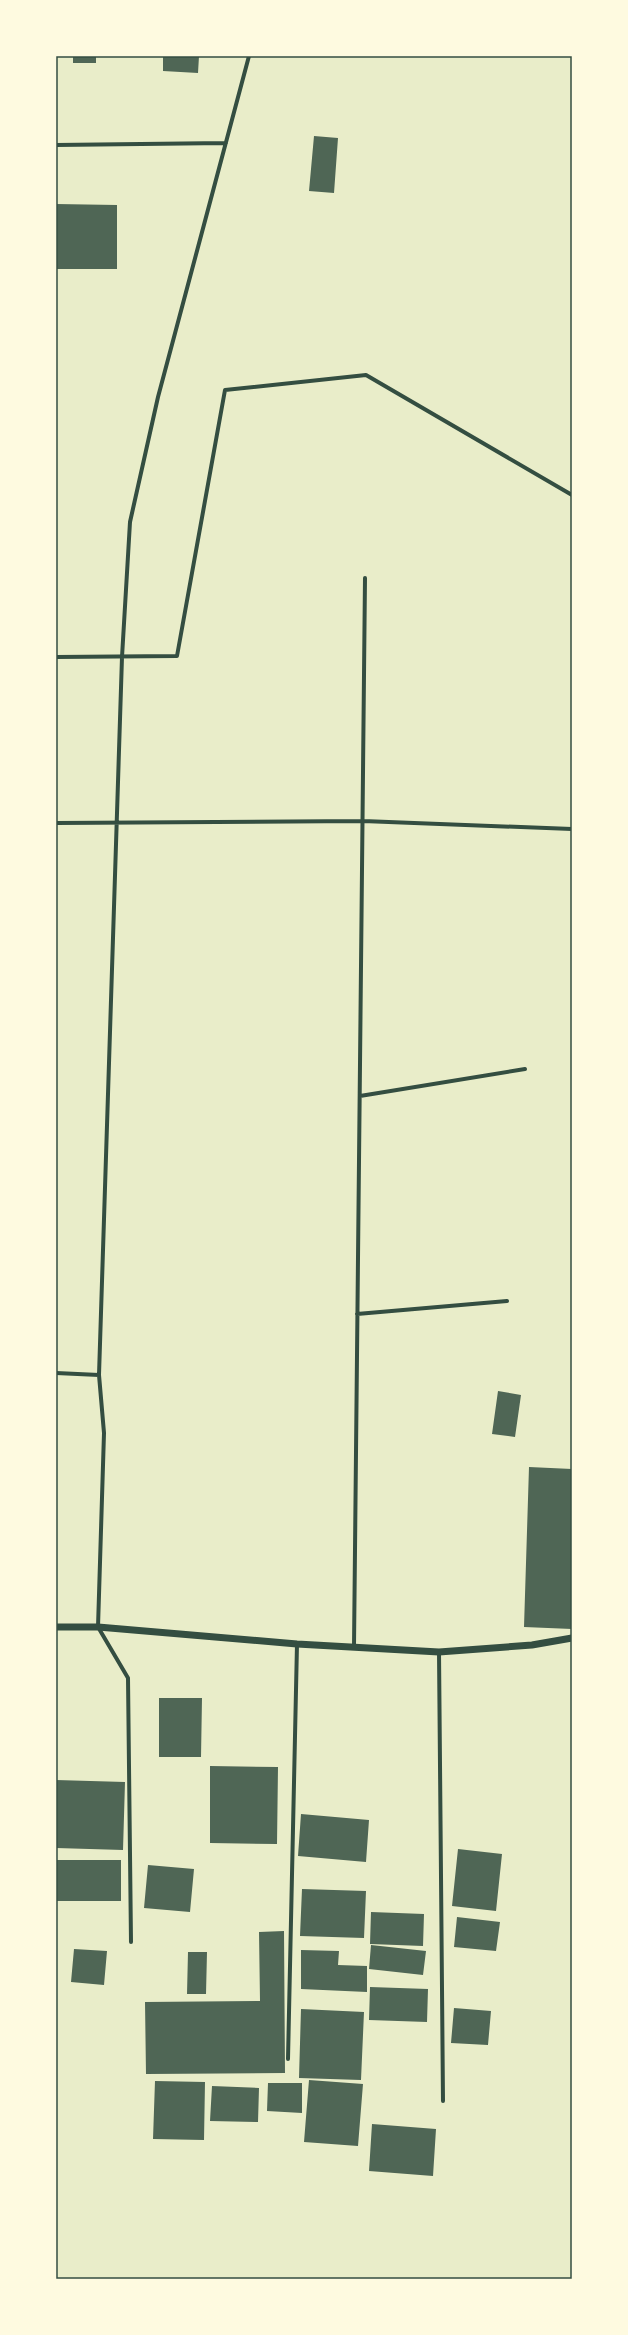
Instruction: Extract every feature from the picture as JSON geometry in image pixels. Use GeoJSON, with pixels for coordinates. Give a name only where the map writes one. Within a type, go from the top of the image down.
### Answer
{"type":"FeatureCollection","features":[{"type":"Feature","properties":{"kind":"street"},"geometry":{"type":"LineString","coordinates":[[131,1942],[128,1678],[98,1627],[104,1433],[99,1376],[122,657],[130,522],[158,397],[249,56]]}},
{"type":"Feature","properties":{"kind":"street"},"geometry":{"type":"LineString","coordinates":[[56,145],[226,143]]}},
{"type":"Feature","properties":{"kind":"street"},"geometry":{"type":"LineString","coordinates":[[56,656],[177,656],[225,390],[366,375],[572,495]]}},
{"type":"Feature","properties":{"kind":"street"},"geometry":{"type":"LineString","coordinates":[[354,1647],[365,578]]}},
{"type":"Feature","properties":{"kind":"street"},"geometry":{"type":"LineString","coordinates":[[56,822],[362,821],[572,829]]}},
{"type":"Feature","properties":{"kind":"street"},"geometry":{"type":"LineString","coordinates":[[360,1096],[525,1069]]}},
{"type":"Feature","properties":{"kind":"street"},"geometry":{"type":"LineString","coordinates":[[358,1314],[507,1301]]}},
{"type":"Feature","properties":{"kind":"street"},"geometry":{"type":"LineString","coordinates":[[56,1373],[99,1376]]}},
{"type":"Feature","properties":{"kind":"street"},"geometry":{"type":"LineString","coordinates":[[56,1627],[98,1627],[297,1644],[439,1652],[532,1645],[572,1638]]}},
{"type":"Feature","properties":{"kind":"street"},"geometry":{"type":"LineString","coordinates":[[288,2059],[297,1644]]}},
{"type":"Feature","properties":{"kind":"street"},"geometry":{"type":"LineString","coordinates":[[439,1652],[443,2101]]}},
{"type":"Feature","properties":{"kind":"building"},"geometry":{"type":"Polygon","coordinates":[[[73,56],[96,56],[96,63],[73,63],[73,56]]]}},
{"type":"Feature","properties":{"kind":"building"},"geometry":{"type":"Polygon","coordinates":[[[163,56],[199,56],[198,73],[163,71],[163,56]]]}},
{"type":"Feature","properties":{"kind":"building"},"geometry":{"type":"Polygon","coordinates":[[[314,136],[338,138],[334,193],[309,191],[314,136]]]}},
{"type":"Feature","properties":{"kind":"building"},"geometry":{"type":"Polygon","coordinates":[[[56,204],[117,205],[117,269],[56,269],[56,204]]]}},
{"type":"Feature","properties":{"kind":"building"},"geometry":{"type":"Polygon","coordinates":[[[498,1391],[521,1395],[515,1437],[492,1434],[498,1391]]]}},
{"type":"Feature","properties":{"kind":"building"},"geometry":{"type":"Polygon","coordinates":[[[529,1467],[572,1469],[572,1629],[524,1627],[529,1467]]]}},
{"type":"Feature","properties":{"kind":"building"},"geometry":{"type":"Polygon","coordinates":[[[159,1698],[202,1698],[201,1757],[159,1757],[159,1698]]]}},
{"type":"Feature","properties":{"kind":"building"},"geometry":{"type":"Polygon","coordinates":[[[210,1766],[278,1767],[277,1844],[210,1843],[210,1766]]]}},
{"type":"Feature","properties":{"kind":"building"},"geometry":{"type":"Polygon","coordinates":[[[56,1780],[125,1782],[123,1850],[56,1848],[56,1780]]]}},
{"type":"Feature","properties":{"kind":"building"},"geometry":{"type":"Polygon","coordinates":[[[301,1814],[369,1820],[366,1862],[298,1856],[301,1814]]]}},
{"type":"Feature","properties":{"kind":"building"},"geometry":{"type":"Polygon","coordinates":[[[458,1849],[502,1854],[496,1911],[452,1906],[458,1849]]]}},
{"type":"Feature","properties":{"kind":"building"},"geometry":{"type":"Polygon","coordinates":[[[56,1860],[121,1860],[121,1901],[56,1901],[56,1860]]]}},
{"type":"Feature","properties":{"kind":"building"},"geometry":{"type":"Polygon","coordinates":[[[148,1865],[194,1869],[190,1912],[144,1908],[148,1865]]]}},
{"type":"Feature","properties":{"kind":"building"},"geometry":{"type":"Polygon","coordinates":[[[302,1889],[366,1891],[364,1938],[300,1936],[302,1889]]]}},
{"type":"Feature","properties":{"kind":"building"},"geometry":{"type":"Polygon","coordinates":[[[371,1912],[424,1914],[423,1946],[370,1944],[371,1912]]]}},
{"type":"Feature","properties":{"kind":"building"},"geometry":{"type":"Polygon","coordinates":[[[457,1917],[500,1922],[496,1951],[454,1947],[457,1917]]]}},
{"type":"Feature","properties":{"kind":"building"},"geometry":{"type":"Polygon","coordinates":[[[284,1931],[285,2073],[146,2074],[145,2002],[260,2001],[259,1932],[284,1931]]]}},
{"type":"Feature","properties":{"kind":"building"},"geometry":{"type":"Polygon","coordinates":[[[371,1945],[426,1951],[423,1975],[369,1969],[371,1945]]]}},
{"type":"Feature","properties":{"kind":"building"},"geometry":{"type":"Polygon","coordinates":[[[74,1949],[107,1951],[104,1985],[71,1982],[74,1949]]]}},
{"type":"Feature","properties":{"kind":"building"},"geometry":{"type":"Polygon","coordinates":[[[301,1950],[339,1951],[338,1965],[367,1966],[367,1992],[301,1989],[301,1950]]]}},
{"type":"Feature","properties":{"kind":"building"},"geometry":{"type":"Polygon","coordinates":[[[188,1952],[207,1952],[206,1994],[187,1994],[188,1952]]]}},
{"type":"Feature","properties":{"kind":"building"},"geometry":{"type":"Polygon","coordinates":[[[370,1987],[428,1989],[427,2022],[369,2020],[370,1987]]]}},
{"type":"Feature","properties":{"kind":"building"},"geometry":{"type":"Polygon","coordinates":[[[454,2008],[491,2011],[488,2045],[451,2043],[454,2008]]]}},
{"type":"Feature","properties":{"kind":"building"},"geometry":{"type":"Polygon","coordinates":[[[301,2009],[364,2012],[361,2080],[299,2078],[301,2009]]]}},
{"type":"Feature","properties":{"kind":"building"},"geometry":{"type":"Polygon","coordinates":[[[309,2080],[363,2084],[358,2146],[304,2142],[309,2080]]]}},
{"type":"Feature","properties":{"kind":"building"},"geometry":{"type":"Polygon","coordinates":[[[155,2081],[205,2082],[204,2140],[153,2139],[155,2081]]]}},
{"type":"Feature","properties":{"kind":"building"},"geometry":{"type":"Polygon","coordinates":[[[268,2083],[302,2083],[302,2113],[267,2111],[268,2083]]]}},
{"type":"Feature","properties":{"kind":"building"},"geometry":{"type":"Polygon","coordinates":[[[212,2086],[259,2088],[258,2122],[210,2121],[212,2086]]]}},
{"type":"Feature","properties":{"kind":"building"},"geometry":{"type":"Polygon","coordinates":[[[372,2124],[436,2129],[433,2176],[369,2171],[372,2124]]]}}]}
